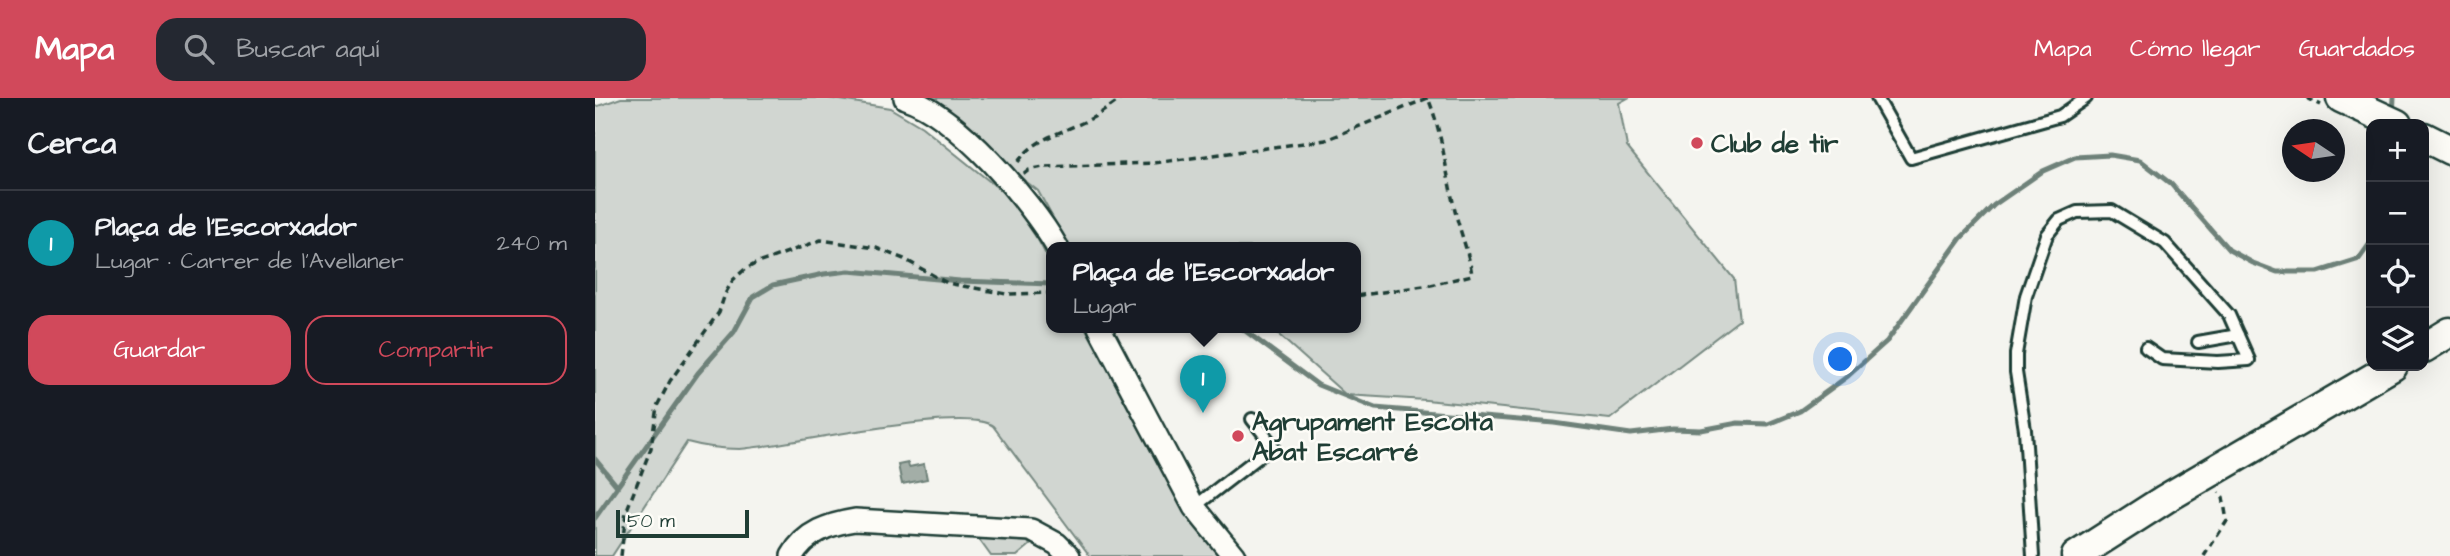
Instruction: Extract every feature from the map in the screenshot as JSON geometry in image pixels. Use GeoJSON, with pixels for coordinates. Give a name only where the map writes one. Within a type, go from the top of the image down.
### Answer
{"type":"FeatureCollection","features":[{"type":"Feature","properties":{"kind":"street"},"geometry":{"type":"LineString","coordinates":[[905,98],[917,102],[942,119],[979,151],[1036,213],[1054,242]]}},
{"type":"Feature","properties":{"kind":"street"},"geometry":{"type":"LineString","coordinates":[[2341,98],[2386,119]]}},
{"type":"Feature","properties":{"kind":"street"},"geometry":{"type":"LineString","coordinates":[[2429,140],[2450,150]]}},
{"type":"Feature","properties":{"kind":"street"},"geometry":{"type":"LineString","coordinates":[[2429,345],[2450,332]]}},
{"type":"Feature","properties":{"kind":"street"},"geometry":{"type":"LineString","coordinates":[[1102,333],[1194,507],[1234,556]]}},
{"type":"Feature","properties":{"kind":"street"},"geometry":{"type":"LineString","coordinates":[[2076,556],[2385,371]]}},
{"type":"Feature","properties":{"kind":"street"},"geometry":{"type":"LineString","coordinates":[[792,556],[815,532],[827,526],[855,520],[1031,530],[1056,552]]}},
{"type":"Feature","properties":{"kind":"lane"},"geometry":{"type":"LineString","coordinates":[[1877,98],[1911,158],[2060,116],[2086,98]]}},
{"type":"Feature","properties":{"kind":"lane"},"geometry":{"type":"LineString","coordinates":[[2033,556],[2025,430],[2016,372],[2016,354],[2026,296],[2047,235],[2059,220],[2077,212],[2112,211],[2165,243],[2229,315],[2249,360],[2218,362],[2162,359],[2146,348]]}},
{"type":"Feature","properties":{"kind":"lane"},"geometry":{"type":"LineString","coordinates":[[2199,342],[2238,335]]}},
{"type":"Feature","properties":{"kind":"lane"},"geometry":{"type":"LineString","coordinates":[[1194,507],[1273,446],[1252,419]]}},
{"type":"Feature","properties":{"kind":"path"},"geometry":{"type":"LineString","coordinates":[[1012,184],[1018,160],[1030,147],[1086,121],[1122,98]]}},
{"type":"Feature","properties":{"kind":"path"},"geometry":{"type":"LineString","coordinates":[[1012,184],[1029,170],[1043,167],[1154,163],[1326,140],[1428,98],[1441,137],[1455,213],[1472,275],[1431,285],[1361,295]]}},
{"type":"Feature","properties":{"kind":"path"},"geometry":{"type":"LineString","coordinates":[[621,556],[626,512],[651,448],[657,405],[670,381],[719,312],[733,280],[744,270],[821,240],[876,248],[904,259],[947,283],[1007,294],[1046,293]]}},
{"type":"Feature","properties":{"kind":"path"},"geometry":{"type":"LineString","coordinates":[[2204,556],[2227,521],[2223,498],[2209,475]]}},
{"type":"Feature","properties":{"kind":"shaded area"},"geometry":{"type":"Polygon","coordinates":[[[621,98],[828,98],[890,108],[922,127],[1009,197],[1046,255],[1046,333],[1088,333],[1181,507],[1220,556],[1090,556],[993,426],[976,421],[948,420],[873,428],[740,449],[687,442],[612,556],[595,556],[595,107],[621,98]]]}},
{"type":"Feature","properties":{"kind":"shaded area"},"geometry":{"type":"Polygon","coordinates":[[[921,98],[1628,98],[1619,103],[1627,147],[1734,279],[1739,320],[1610,419],[1426,400],[1346,395],[1277,333],[1361,333],[1361,242],[1066,242],[1038,191],[921,98]]]}},
{"type":"Feature","properties":{"kind":"shaded area"},"geometry":{"type":"Polygon","coordinates":[[[908,463],[909,467],[924,464],[927,479],[902,484],[898,465],[908,463]]]}},
{"type":"Feature","properties":{"kind":"shaded area"},"geometry":{"type":"Polygon","coordinates":[[[978,538],[1027,541],[1030,545],[1017,556],[991,556],[978,538]]]}},
{"type":"Feature","properties":{"kind":"waterway"},"geometry":{"type":"LineString","coordinates":[[2393,114],[2394,98]]}},
{"type":"Feature","properties":{"kind":"waterway"},"geometry":{"type":"LineString","coordinates":[[1248,333],[1318,385],[1375,408],[1554,423],[1631,434],[1673,429],[1701,430],[1738,423],[1768,424],[1800,411],[1848,376],[1887,341],[1961,238],[1994,205],[2043,171],[2075,157],[2110,155],[2140,160],[2171,184],[2229,250],[2277,272],[2318,272],[2359,259],[2369,245]]}},
{"type":"Feature","properties":{"kind":"waterway"},"geometry":{"type":"LineString","coordinates":[[595,518],[698,373],[734,332],[753,297],[773,285],[849,271],[960,281],[1046,284]]}},
{"type":"Feature","properties":{"kind":"waterway"},"geometry":{"type":"LineString","coordinates":[[595,459],[617,486]]}},
{"type":"Feature","properties":{"kind":"place","name":"Club de tir"},"geometry":{"type":"Point","coordinates":[1697,143]}},
{"type":"Feature","properties":{"kind":"place","name":"Plaça de l'Escorxador"},"geometry":{"type":"Point","coordinates":[1203,413]}},
{"type":"Feature","properties":{"kind":"place","name":"Agrupament Escolta Abat Escarré"},"geometry":{"type":"Point","coordinates":[1238,436]}}]}
